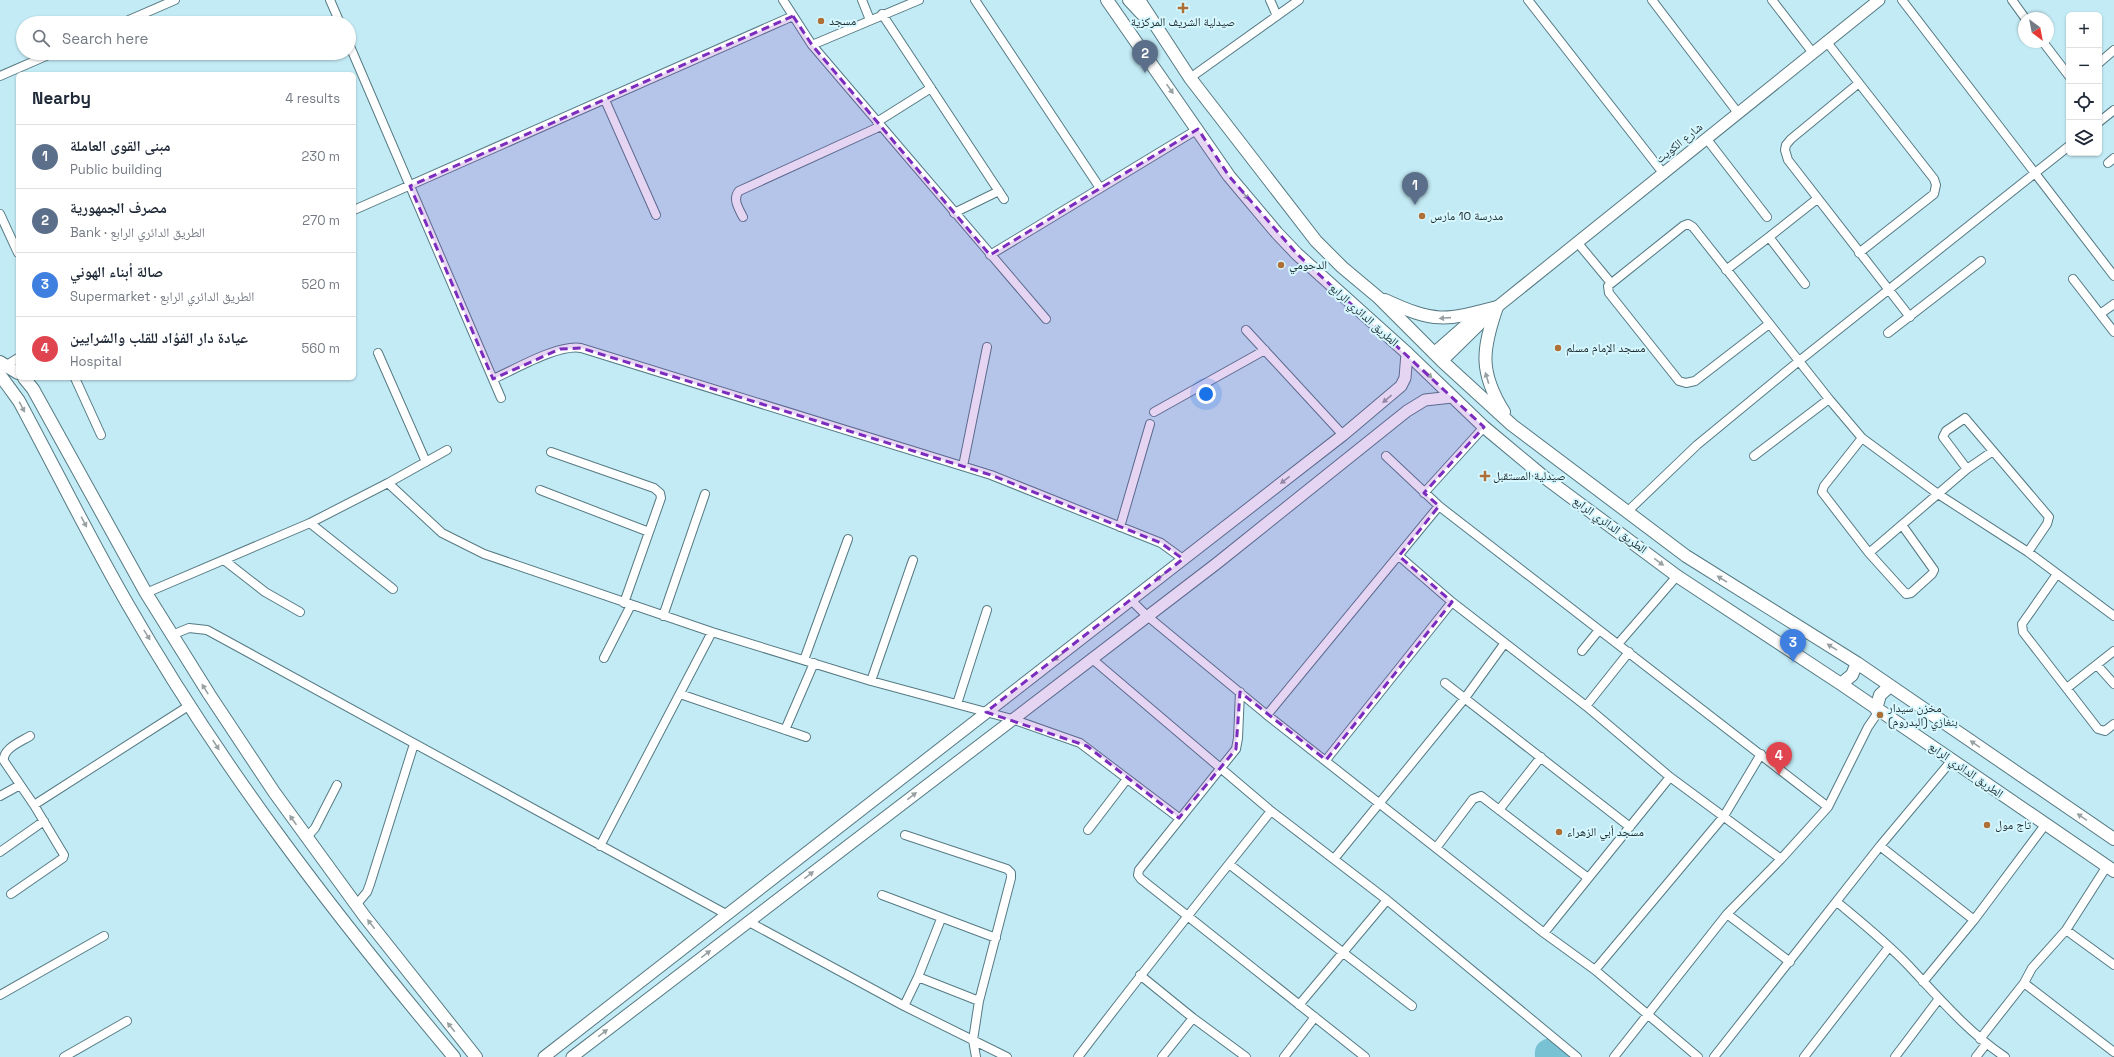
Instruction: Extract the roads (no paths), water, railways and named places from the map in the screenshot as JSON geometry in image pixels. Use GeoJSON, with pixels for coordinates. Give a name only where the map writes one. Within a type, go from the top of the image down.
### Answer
{"type":"FeatureCollection","features":[{"type":"Feature","properties":{"kind":"main road","name":"الطريق الدائري الرابع"},"geometry":{"type":"LineString","coordinates":[[1108,0],[1230,176],[1282,238],[1297,254],[1407,353],[1484,427],[1544,477],[1677,576],[1841,684],[2045,825],[2111,868]]}},
{"type":"Feature","properties":{"kind":"main road"},"geometry":{"type":"LineString","coordinates":[[1129,0],[1139,12],[1152,20]]}},
{"type":"Feature","properties":{"kind":"main road","name":"الطريق الدائري الرابع"},"geometry":{"type":"LineString","coordinates":[[1139,0],[1190,78],[1316,241],[1342,267],[1379,298],[1438,357],[1512,425],[1686,556],[1857,663],[2114,839]]}},
{"type":"Feature","properties":{"kind":"main road","name":"شارع الكويت"},"geometry":{"type":"LineString","coordinates":[[1438,357],[1496,307],[1879,0]]}},
{"type":"Feature","properties":{"kind":"main road"},"geometry":{"type":"LineString","coordinates":[[1379,298],[1420,315],[1438,319],[1466,315],[1496,307]]}},
{"type":"Feature","properties":{"kind":"main road"},"geometry":{"type":"LineString","coordinates":[[1496,307],[1484,350],[1485,371],[1492,391],[1512,425]]}},
{"type":"Feature","properties":{"kind":"main road"},"geometry":{"type":"LineString","coordinates":[[544,1057],[1343,435],[1401,386],[1406,374],[1407,353]]}},
{"type":"Feature","properties":{"kind":"main road"},"geometry":{"type":"LineString","coordinates":[[2,365],[16,371]]}},
{"type":"Feature","properties":{"kind":"main road"},"geometry":{"type":"LineString","coordinates":[[0,375],[19,400],[128,604],[190,705],[281,841],[454,1057]]}},
{"type":"Feature","properties":{"kind":"main road"},"geometry":{"type":"LineString","coordinates":[[26,380],[33,389],[146,593],[224,717],[306,838],[356,905],[476,1057]]}},
{"type":"Feature","properties":{"kind":"main road"},"geometry":{"type":"LineString","coordinates":[[572,1057],[1091,658],[1216,564],[1407,410],[1425,400],[1452,397]]}},
{"type":"Feature","properties":{"kind":"main road"},"geometry":{"type":"LineString","coordinates":[[1841,684],[1852,675],[1857,663]]}},
{"type":"Feature","properties":{"kind":"main road"},"geometry":{"type":"LineString","coordinates":[[1878,710],[1880,695],[1890,686]]}},
{"type":"Feature","properties":{"kind":"street"},"geometry":{"type":"LineString","coordinates":[[138,16],[175,0]]}},
{"type":"Feature","properties":{"kind":"street"},"geometry":{"type":"LineString","coordinates":[[330,0],[337,16]]}},
{"type":"Feature","properties":{"kind":"street"},"geometry":{"type":"LineString","coordinates":[[783,0],[812,45],[1046,319]]}},
{"type":"Feature","properties":{"kind":"street"},"geometry":{"type":"LineString","coordinates":[[862,0],[870,20]]}},
{"type":"Feature","properties":{"kind":"street"},"geometry":{"type":"LineString","coordinates":[[812,45],[882,14],[919,0]]}},
{"type":"Feature","properties":{"kind":"street"},"geometry":{"type":"LineString","coordinates":[[975,0],[1100,188]]}},
{"type":"Feature","properties":{"kind":"street"},"geometry":{"type":"LineString","coordinates":[[1270,0],[1277,16]]}},
{"type":"Feature","properties":{"kind":"street"},"geometry":{"type":"LineString","coordinates":[[1190,78],[1299,0]]}},
{"type":"Feature","properties":{"kind":"street"},"geometry":{"type":"LineString","coordinates":[[1528,0],[1663,173]]}},
{"type":"Feature","properties":{"kind":"street"},"geometry":{"type":"LineString","coordinates":[[1652,0],[1738,112]]}},
{"type":"Feature","properties":{"kind":"street"},"geometry":{"type":"LineString","coordinates":[[1772,0],[1813,53]]}},
{"type":"Feature","properties":{"kind":"street"},"geometry":{"type":"LineString","coordinates":[[1902,0],[2114,276]]}},
{"type":"Feature","properties":{"kind":"street"},"geometry":{"type":"LineString","coordinates":[[2012,0],[2021,12]]}},
{"type":"Feature","properties":{"kind":"street"},"geometry":{"type":"LineString","coordinates":[[882,14],[1004,199]]}},
{"type":"Feature","properties":{"kind":"street"},"geometry":{"type":"LineString","coordinates":[[356,209],[792,16]]}},
{"type":"Feature","properties":{"kind":"street"},"geometry":{"type":"LineString","coordinates":[[1826,42],[1934,178],[1936,185],[1934,194],[1860,253]]}},
{"type":"Feature","properties":{"kind":"street"},"geometry":{"type":"LineString","coordinates":[[2048,48],[2066,72]]}},
{"type":"Feature","properties":{"kind":"street"},"geometry":{"type":"LineString","coordinates":[[2102,60],[2114,50]]}},
{"type":"Feature","properties":{"kind":"street"},"geometry":{"type":"LineString","coordinates":[[0,76],[37,60]]}},
{"type":"Feature","properties":{"kind":"street"},"geometry":{"type":"LineString","coordinates":[[356,60],[501,398]]}},
{"type":"Feature","properties":{"kind":"street"},"geometry":{"type":"LineString","coordinates":[[1859,83],[1786,144],[1785,150],[1788,160],[1817,199],[1910,317]]}},
{"type":"Feature","properties":{"kind":"street"},"geometry":{"type":"LineString","coordinates":[[743,217],[736,201],[736,195],[739,191],[879,124],[931,88]]}},
{"type":"Feature","properties":{"kind":"street"},"geometry":{"type":"LineString","coordinates":[[605,100],[656,215]]}},
{"type":"Feature","properties":{"kind":"street"},"geometry":{"type":"LineString","coordinates":[[2102,120],[2114,110]]}},
{"type":"Feature","properties":{"kind":"street"},"geometry":{"type":"LineString","coordinates":[[990,255],[1198,129]]}},
{"type":"Feature","properties":{"kind":"street"},"geometry":{"type":"LineString","coordinates":[[1706,138],[1767,217]]}},
{"type":"Feature","properties":{"kind":"street"},"geometry":{"type":"LineString","coordinates":[[1627,512],[1697,445],[1799,361],[2066,148]]}},
{"type":"Feature","properties":{"kind":"street"},"geometry":{"type":"LineString","coordinates":[[954,213],[999,191]]}},
{"type":"Feature","properties":{"kind":"street"},"geometry":{"type":"LineString","coordinates":[[1726,270],[1817,199]]}},
{"type":"Feature","properties":{"kind":"street"},"geometry":{"type":"LineString","coordinates":[[0,214],[16,249]]}},
{"type":"Feature","properties":{"kind":"street"},"geometry":{"type":"LineString","coordinates":[[1769,324],[1695,381],[1683,383],[1609,293],[1608,286],[1683,226],[1688,224],[1693,227],[1829,399],[1862,438],[1938,494],[2028,552],[2114,616]]}},
{"type":"Feature","properties":{"kind":"street"},"geometry":{"type":"LineString","coordinates":[[1769,237],[1805,284]]}},
{"type":"Feature","properties":{"kind":"street"},"geometry":{"type":"LineString","coordinates":[[1577,242],[1611,283]]}},
{"type":"Feature","properties":{"kind":"street"},"geometry":{"type":"LineString","coordinates":[[1888,333],[1981,261]]}},
{"type":"Feature","properties":{"kind":"street"},"geometry":{"type":"LineString","coordinates":[[2073,279],[2114,332]]}},
{"type":"Feature","properties":{"kind":"street"},"geometry":{"type":"LineString","coordinates":[[2100,314],[2114,304]]}},
{"type":"Feature","properties":{"kind":"street"},"geometry":{"type":"LineString","coordinates":[[1246,330],[1343,435]]}},
{"type":"Feature","properties":{"kind":"street"},"geometry":{"type":"LineString","coordinates":[[493,379],[560,349],[574,347],[581,348],[963,466],[1015,484],[1161,543],[1183,559]]}},
{"type":"Feature","properties":{"kind":"street"},"geometry":{"type":"LineString","coordinates":[[963,466],[987,347]]}},
{"type":"Feature","properties":{"kind":"street"},"geometry":{"type":"LineString","coordinates":[[1154,412],[1265,350]]}},
{"type":"Feature","properties":{"kind":"street"},"geometry":{"type":"LineString","coordinates":[[378,353],[426,462]]}},
{"type":"Feature","properties":{"kind":"street"},"geometry":{"type":"LineString","coordinates":[[2,365],[16,359]]}},
{"type":"Feature","properties":{"kind":"street"},"geometry":{"type":"LineString","coordinates":[[76,380],[101,435]]}},
{"type":"Feature","properties":{"kind":"street"},"geometry":{"type":"LineString","coordinates":[[1754,456],[1829,399]]}},
{"type":"Feature","properties":{"kind":"street"},"geometry":{"type":"LineString","coordinates":[[1967,469],[1942,437],[1946,431],[1964,418],[2050,518],[2028,552]]}},
{"type":"Feature","properties":{"kind":"street"},"geometry":{"type":"LineString","coordinates":[[1120,527],[1150,424]]}},
{"type":"Feature","properties":{"kind":"street"},"geometry":{"type":"LineString","coordinates":[[1424,493],[1484,427]]}},
{"type":"Feature","properties":{"kind":"street"},"geometry":{"type":"LineString","coordinates":[[1862,438],[1824,486],[1822,492],[1869,552],[1906,594],[1911,593],[1932,574],[1934,568],[1902,525]]}},
{"type":"Feature","properties":{"kind":"street"},"geometry":{"type":"LineString","coordinates":[[146,593],[310,523],[388,483],[447,450]]}},
{"type":"Feature","properties":{"kind":"street"},"geometry":{"type":"LineString","coordinates":[[1869,552],[1967,469],[1993,451]]}},
{"type":"Feature","properties":{"kind":"street"},"geometry":{"type":"LineString","coordinates":[[551,452],[658,490],[661,498],[649,532],[628,604],[604,658]]}},
{"type":"Feature","properties":{"kind":"street"},"geometry":{"type":"LineString","coordinates":[[1386,456],[1439,506],[1828,807]]}},
{"type":"Feature","properties":{"kind":"street"},"geometry":{"type":"LineString","coordinates":[[388,483],[433,526],[456,541],[484,554],[712,632],[871,681],[1012,719],[1087,746],[1127,779],[1180,818]]}},
{"type":"Feature","properties":{"kind":"street"},"geometry":{"type":"LineString","coordinates":[[540,490],[649,532]]}},
{"type":"Feature","properties":{"kind":"street"},"geometry":{"type":"LineString","coordinates":[[663,616],[705,494]]}},
{"type":"Feature","properties":{"kind":"street"},"geometry":{"type":"LineString","coordinates":[[1267,716],[1439,506]]}},
{"type":"Feature","properties":{"kind":"street"},"geometry":{"type":"LineString","coordinates":[[310,523],[393,589]]}},
{"type":"Feature","properties":{"kind":"street"},"geometry":{"type":"LineString","coordinates":[[804,660],[848,539]]}},
{"type":"Feature","properties":{"kind":"street"},"geometry":{"type":"LineString","coordinates":[[1399,556],[1452,602],[1504,644],[1586,706],[1670,776],[1781,859]]}},
{"type":"Feature","properties":{"kind":"street"},"geometry":{"type":"LineString","coordinates":[[224,560],[265,592],[300,612]]}},
{"type":"Feature","properties":{"kind":"street"},"geometry":{"type":"LineString","coordinates":[[871,681],[912,560]]}},
{"type":"Feature","properties":{"kind":"street"},"geometry":{"type":"LineString","coordinates":[[2056,574],[2022,626],[2025,635],[2100,730],[2105,731],[2114,724]]}},
{"type":"Feature","properties":{"kind":"street"},"geometry":{"type":"LineString","coordinates":[[1618,644],[1677,576]]}},
{"type":"Feature","properties":{"kind":"street"},"geometry":{"type":"LineString","coordinates":[[1131,600],[1146,616],[1240,692],[1267,716],[1326,760],[1544,933],[1595,970],[1698,1057]]}},
{"type":"Feature","properties":{"kind":"street"},"geometry":{"type":"LineString","coordinates":[[1326,760],[1452,602]]}},
{"type":"Feature","properties":{"kind":"street"},"geometry":{"type":"LineString","coordinates":[[957,704],[987,610]]}},
{"type":"Feature","properties":{"kind":"street"},"geometry":{"type":"LineString","coordinates":[[172,635],[189,628],[207,630],[726,914]]}},
{"type":"Feature","properties":{"kind":"street"},"geometry":{"type":"LineString","coordinates":[[1582,651],[1599,630]]}},
{"type":"Feature","properties":{"kind":"street"},"geometry":{"type":"LineString","coordinates":[[600,846],[712,632]]}},
{"type":"Feature","properties":{"kind":"street"},"geometry":{"type":"LineString","coordinates":[[1334,859],[1465,698],[1504,644]]}},
{"type":"Feature","properties":{"kind":"street"},"geometry":{"type":"LineString","coordinates":[[2067,688],[2114,651]]}},
{"type":"Feature","properties":{"kind":"street"},"geometry":{"type":"LineString","coordinates":[[1586,706],[1629,652]]}},
{"type":"Feature","properties":{"kind":"street"},"geometry":{"type":"LineString","coordinates":[[1091,658],[1270,811],[1387,900],[1577,1057]]}},
{"type":"Feature","properties":{"kind":"street"},"geometry":{"type":"LineString","coordinates":[[785,730],[814,663]]}},
{"type":"Feature","properties":{"kind":"street"},"geometry":{"type":"LineString","coordinates":[[2097,665],[2114,684]]}},
{"type":"Feature","properties":{"kind":"street"},"geometry":{"type":"LineString","coordinates":[[1445,683],[1630,827]]}},
{"type":"Feature","properties":{"kind":"street"},"geometry":{"type":"LineString","coordinates":[[1240,692],[1238,744],[1221,768],[1139,870],[1138,875],[1188,917],[1365,1057]]}},
{"type":"Feature","properties":{"kind":"street"},"geometry":{"type":"LineString","coordinates":[[680,694],[806,737]]}},
{"type":"Feature","properties":{"kind":"street"},"geometry":{"type":"LineString","coordinates":[[34,805],[190,705]]}},
{"type":"Feature","properties":{"kind":"street"},"geometry":{"type":"LineString","coordinates":[[1614,1057],[1728,914],[1828,807],[1878,710]]}},
{"type":"Feature","properties":{"kind":"street"},"geometry":{"type":"LineString","coordinates":[[11,894],[63,858],[64,852],[4,761],[3,756],[6,752],[30,736]]}},
{"type":"Feature","properties":{"kind":"street"},"geometry":{"type":"LineString","coordinates":[[356,905],[367,892],[370,884],[414,744]]}},
{"type":"Feature","properties":{"kind":"street"},"geometry":{"type":"LineString","coordinates":[[1595,970],[1724,816],[1761,754]]}},
{"type":"Feature","properties":{"kind":"street"},"geometry":{"type":"LineString","coordinates":[[1499,810],[1541,757]]}},
{"type":"Feature","properties":{"kind":"street"},"geometry":{"type":"LineString","coordinates":[[1714,1057],[1880,846],[1952,760]]}},
{"type":"Feature","properties":{"kind":"street"},"geometry":{"type":"LineString","coordinates":[[1544,933],[1670,776]]}},
{"type":"Feature","properties":{"kind":"street"},"geometry":{"type":"LineString","coordinates":[[1088,830],[1127,779]]}},
{"type":"Feature","properties":{"kind":"street"},"geometry":{"type":"LineString","coordinates":[[0,796],[20,785]]}},
{"type":"Feature","properties":{"kind":"street"},"geometry":{"type":"LineString","coordinates":[[306,838],[314,828],[336,785]]}},
{"type":"Feature","properties":{"kind":"street"},"geometry":{"type":"LineString","coordinates":[[1436,848],[1476,797],[1481,796],[1588,878]]}},
{"type":"Feature","properties":{"kind":"street"},"geometry":{"type":"LineString","coordinates":[[1078,1057],[1140,975],[1188,917],[1270,811]]}},
{"type":"Feature","properties":{"kind":"street"},"geometry":{"type":"LineString","coordinates":[[0,852],[44,821]]}},
{"type":"Feature","properties":{"kind":"street"},"geometry":{"type":"LineString","coordinates":[[1923,982],[1974,920],[2045,825]]}},
{"type":"Feature","properties":{"kind":"street"},"geometry":{"type":"LineString","coordinates":[[905,835],[1007,869],[1011,873],[1011,878],[979,1001],[973,1040],[976,1057]]}},
{"type":"Feature","properties":{"kind":"street"},"geometry":{"type":"LineString","coordinates":[[1880,846],[1974,920]]}},
{"type":"Feature","properties":{"kind":"street"},"geometry":{"type":"LineString","coordinates":[[1229,864],[1412,1006]]}},
{"type":"Feature","properties":{"kind":"street"},"geometry":{"type":"LineString","coordinates":[[1976,1057],[1983,1042],[2024,984],[2032,968],[2066,930],[2111,868]]}},
{"type":"Feature","properties":{"kind":"street"},"geometry":{"type":"LineString","coordinates":[[882,895],[941,919],[996,938]]}},
{"type":"Feature","properties":{"kind":"street"},"geometry":{"type":"LineString","coordinates":[[1299,1005],[1387,900]]}},
{"type":"Feature","properties":{"kind":"street"},"geometry":{"type":"LineString","coordinates":[[1837,902],[1889,947],[1923,982],[1938,1000],[1983,1042],[2005,1057]]}},
{"type":"Feature","properties":{"kind":"street"},"geometry":{"type":"LineString","coordinates":[[1728,914],[1790,962]]}},
{"type":"Feature","properties":{"kind":"street"},"geometry":{"type":"LineString","coordinates":[[904,1006],[918,977],[941,919]]}},
{"type":"Feature","properties":{"kind":"street"},"geometry":{"type":"LineString","coordinates":[[749,922],[904,1006],[1007,1057]]}},
{"type":"Feature","properties":{"kind":"street"},"geometry":{"type":"LineString","coordinates":[[2066,930],[2114,965]]}},
{"type":"Feature","properties":{"kind":"street"},"geometry":{"type":"LineString","coordinates":[[0,995],[104,936]]}},
{"type":"Feature","properties":{"kind":"street"},"geometry":{"type":"LineString","coordinates":[[1804,1057],[1889,947]]}},
{"type":"Feature","properties":{"kind":"street"},"geometry":{"type":"LineString","coordinates":[[1140,975],[1193,1018],[1246,1057]]}},
{"type":"Feature","properties":{"kind":"street"},"geometry":{"type":"LineString","coordinates":[[918,977],[979,1001]]}},
{"type":"Feature","properties":{"kind":"street"},"geometry":{"type":"LineString","coordinates":[[2024,984],[2114,1052]]}},
{"type":"Feature","properties":{"kind":"street"},"geometry":{"type":"LineString","coordinates":[[1895,1057],[1938,1000]]}},
{"type":"Feature","properties":{"kind":"street"},"geometry":{"type":"LineString","coordinates":[[1284,1057],[1315,1017]]}},
{"type":"Feature","properties":{"kind":"street"},"geometry":{"type":"LineString","coordinates":[[1162,1057],[1193,1018]]}},
{"type":"Feature","properties":{"kind":"street"},"geometry":{"type":"LineString","coordinates":[[64,1057],[127,1022]]}},
{"type":"Feature","properties":{"kind":"place","name":"صيدلية الشريف المركزية"},"geometry":{"type":"Point","coordinates":[1183,8]}},
{"type":"Feature","properties":{"kind":"place","name":"مسجد"},"geometry":{"type":"Point","coordinates":[821,21]}},
{"type":"Feature","properties":{"kind":"place","name":"مصرف الجمهورية"},"geometry":{"type":"Point","coordinates":[1145,73]}},
{"type":"Feature","properties":{"kind":"place","name":"مبنى القوى العاملة"},"geometry":{"type":"Point","coordinates":[1415,205]}},
{"type":"Feature","properties":{"kind":"place","name":"مدرسة 10 مارس"},"geometry":{"type":"Point","coordinates":[1422,216]}},
{"type":"Feature","properties":{"kind":"place","name":"الدحومي"},"geometry":{"type":"Point","coordinates":[1281,265]}},
{"type":"Feature","properties":{"kind":"place","name":"مسجد الإمام مسلم"},"geometry":{"type":"Point","coordinates":[1558,348]}},
{"type":"Feature","properties":{"kind":"place","name":"صيدلية المستقبل"},"geometry":{"type":"Point","coordinates":[1485,476]}},
{"type":"Feature","properties":{"kind":"place","name":"صالة أبناء الهوني"},"geometry":{"type":"Point","coordinates":[1793,662]}},
{"type":"Feature","properties":{"kind":"place","name":"مخزن سيدار بنغازي (البدروم)"},"geometry":{"type":"Point","coordinates":[1880,715]}},
{"type":"Feature","properties":{"kind":"place","name":"عيادة دار الفؤاد للقلب والشرايين"},"geometry":{"type":"Point","coordinates":[1779,775]}},
{"type":"Feature","properties":{"kind":"place","name":"تاج مول"},"geometry":{"type":"Point","coordinates":[1987,825]}},
{"type":"Feature","properties":{"kind":"place","name":"مسجد أبي الزهراء"},"geometry":{"type":"Point","coordinates":[1559,832]}}]}
